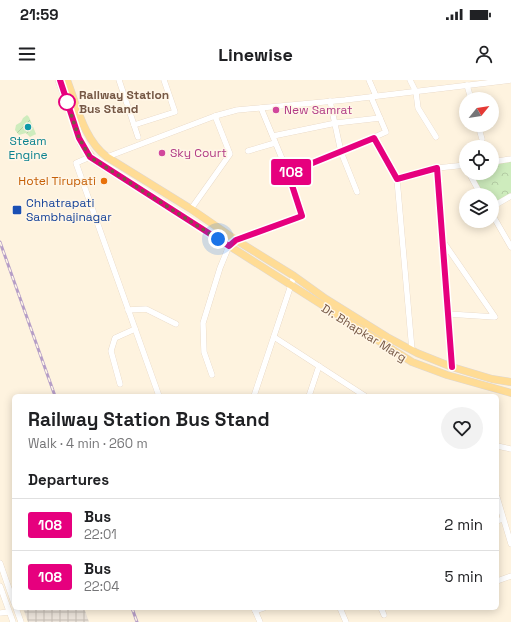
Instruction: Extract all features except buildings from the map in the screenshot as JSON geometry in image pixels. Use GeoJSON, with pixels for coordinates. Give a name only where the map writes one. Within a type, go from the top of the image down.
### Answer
{"type":"FeatureCollection","features":[{"type":"Feature","properties":{"kind":"main road"},"geometry":{"type":"LineString","coordinates":[[60,80],[79,138],[90,157]]}},
{"type":"Feature","properties":{"kind":"main road","name":"Dr. Bhapkar Marg"},"geometry":{"type":"LineString","coordinates":[[67,80],[88,134],[96,148],[107,157],[191,209],[236,240],[387,337],[412,350],[452,367],[511,382]]}},
{"type":"Feature","properties":{"kind":"main road","name":"Dr. Bhapkar Marg"},"geometry":{"type":"LineString","coordinates":[[90,157],[290,286],[412,362],[447,375],[511,393]]}},
{"type":"Feature","properties":{"kind":"street"},"geometry":{"type":"LineString","coordinates":[[119,80],[138,137]]}},
{"type":"Feature","properties":{"kind":"street"},"geometry":{"type":"LineString","coordinates":[[134,125],[175,112],[164,80]]}},
{"type":"Feature","properties":{"kind":"street"},"geometry":{"type":"LineString","coordinates":[[288,173],[370,140],[386,132],[380,118],[369,80]]}},
{"type":"Feature","properties":{"kind":"street"},"geometry":{"type":"LineString","coordinates":[[410,80],[416,92],[418,108],[436,137]]}},
{"type":"Feature","properties":{"kind":"street"},"geometry":{"type":"LineString","coordinates":[[107,157],[215,116],[237,110],[374,97],[511,80]]}},
{"type":"Feature","properties":{"kind":"street"},"geometry":{"type":"LineString","coordinates":[[467,85],[469,92]]}},
{"type":"Feature","properties":{"kind":"street"},"geometry":{"type":"LineString","coordinates":[[330,101],[336,123],[341,152],[357,192]]}},
{"type":"Feature","properties":{"kind":"street"},"geometry":{"type":"LineString","coordinates":[[212,375],[204,352],[203,323],[212,292],[229,246],[236,240],[302,216],[288,173],[261,108]]}},
{"type":"Feature","properties":{"kind":"street"},"geometry":{"type":"LineString","coordinates":[[191,209],[230,154],[215,116]]}},
{"type":"Feature","properties":{"kind":"street"},"geometry":{"type":"LineString","coordinates":[[273,136],[336,123],[380,118]]}},
{"type":"Feature","properties":{"kind":"street"},"geometry":{"type":"LineString","coordinates":[[480,132],[482,139]]}},
{"type":"Feature","properties":{"kind":"street"},"geometry":{"type":"LineString","coordinates":[[370,140],[374,138],[397,179],[412,350]]}},
{"type":"Feature","properties":{"kind":"street"},"geometry":{"type":"LineString","coordinates":[[248,151],[276,143]]}},
{"type":"Feature","properties":{"kind":"street"},"geometry":{"type":"LineString","coordinates":[[90,157],[76,163],[158,394]]}},
{"type":"Feature","properties":{"kind":"street"},"geometry":{"type":"LineString","coordinates":[[499,161],[511,159]]}},
{"type":"Feature","properties":{"kind":"street"},"geometry":{"type":"LineString","coordinates":[[397,179],[437,168],[459,166]]}},
{"type":"Feature","properties":{"kind":"street"},"geometry":{"type":"LineString","coordinates":[[437,168],[452,367]]}},
{"type":"Feature","properties":{"kind":"street"},"geometry":{"type":"LineString","coordinates":[[499,203],[511,196]]}},
{"type":"Feature","properties":{"kind":"street"},"geometry":{"type":"LineString","coordinates":[[499,226],[511,247]]}},
{"type":"Feature","properties":{"kind":"street"},"geometry":{"type":"LineString","coordinates":[[442,240],[495,317],[448,314]]}},
{"type":"Feature","properties":{"kind":"street"},"geometry":{"type":"LineString","coordinates":[[255,394],[294,276]]}},
{"type":"Feature","properties":{"kind":"street"},"geometry":{"type":"LineString","coordinates":[[128,310],[146,309],[176,324]]}},
{"type":"Feature","properties":{"kind":"street"},"geometry":{"type":"LineString","coordinates":[[120,384],[111,351],[114,338],[135,329]]}},
{"type":"Feature","properties":{"kind":"street"},"geometry":{"type":"LineString","coordinates":[[274,337],[362,394]]}},
{"type":"Feature","properties":{"kind":"street"},"geometry":{"type":"LineString","coordinates":[[310,394],[319,366]]}},
{"type":"Feature","properties":{"kind":"street"},"geometry":{"type":"LineString","coordinates":[[499,447],[511,450]]}},
{"type":"Feature","properties":{"kind":"street"},"geometry":{"type":"LineString","coordinates":[[499,503],[511,544]]}},
{"type":"Feature","properties":{"kind":"street"},"geometry":{"type":"LineString","coordinates":[[499,520],[504,519]]}},
{"type":"Feature","properties":{"kind":"street"},"geometry":{"type":"LineString","coordinates":[[0,563],[12,596]]}},
{"type":"Feature","properties":{"kind":"street"},"geometry":{"type":"LineString","coordinates":[[499,580],[511,576]]}},
{"type":"Feature","properties":{"kind":"street"},"geometry":{"type":"LineString","coordinates":[[0,586],[13,622]]}},
{"type":"Feature","properties":{"kind":"street"},"geometry":{"type":"LineString","coordinates":[[17,610],[21,622]]}},
{"type":"Feature","properties":{"kind":"street"},"geometry":{"type":"LineString","coordinates":[[255,610],[260,622]]}},
{"type":"Feature","properties":{"kind":"street"},"geometry":{"type":"LineString","coordinates":[[341,610],[346,622]]}},
{"type":"Feature","properties":{"kind":"street"},"geometry":{"type":"LineString","coordinates":[[382,610],[384,615]]}},
{"type":"Feature","properties":{"kind":"street"},"geometry":{"type":"LineString","coordinates":[[0,613],[10,612]]}},
{"type":"Feature","properties":{"kind":"shaded area"},"geometry":{"type":"Polygon","coordinates":[[[24,610],[85,610],[89,622],[28,622],[24,610]]]}},
{"type":"Feature","properties":{"kind":"green space"},"geometry":{"type":"Polygon","coordinates":[[[27,115],[36,134],[30,137],[26,133],[19,135],[15,130],[16,125],[27,115]]]}},
{"type":"Feature","properties":{"kind":"green space"},"geometry":{"type":"Polygon","coordinates":[[[511,161],[511,193],[499,200],[499,188],[480,188],[476,180],[499,180],[499,164],[511,161]]]}},
{"type":"Feature","properties":{"kind":"railway"},"geometry":{"type":"LineString","coordinates":[[0,242],[54,394]]}},
{"type":"Feature","properties":{"kind":"railway"},"geometry":{"type":"LineString","coordinates":[[133,610],[137,622]]}},
{"type":"Feature","properties":{"kind":"bus line","name":"108"},"geometry":{"type":"LineString","coordinates":[[60,80],[79,138],[90,157],[229,246],[236,240],[302,216],[288,173],[374,138],[397,179],[437,168],[452,367]]}},
{"type":"Feature","properties":{"kind":"place","name":"Railway Station Bus Stand"},"geometry":{"type":"Point","coordinates":[67,102]}},
{"type":"Feature","properties":{"kind":"place","name":"New Samrat"},"geometry":{"type":"Point","coordinates":[276,110]}},
{"type":"Feature","properties":{"kind":"place","name":"Steam Engine"},"geometry":{"type":"Point","coordinates":[28,127]}},
{"type":"Feature","properties":{"kind":"place","name":"Sky Court"},"geometry":{"type":"Point","coordinates":[162,153]}},
{"type":"Feature","properties":{"kind":"place","name":"Hotel Tirupati"},"geometry":{"type":"Point","coordinates":[104,181]}},
{"type":"Feature","properties":{"kind":"place","name":"Chhatrapati Sambhajinagar"},"geometry":{"type":"Point","coordinates":[17,210]}},
{"type":"Feature","properties":{"kind":"route"},"geometry":{"type":"LineString","coordinates":[[67,102],[81,143],[90,157],[218,239]]}}]}
